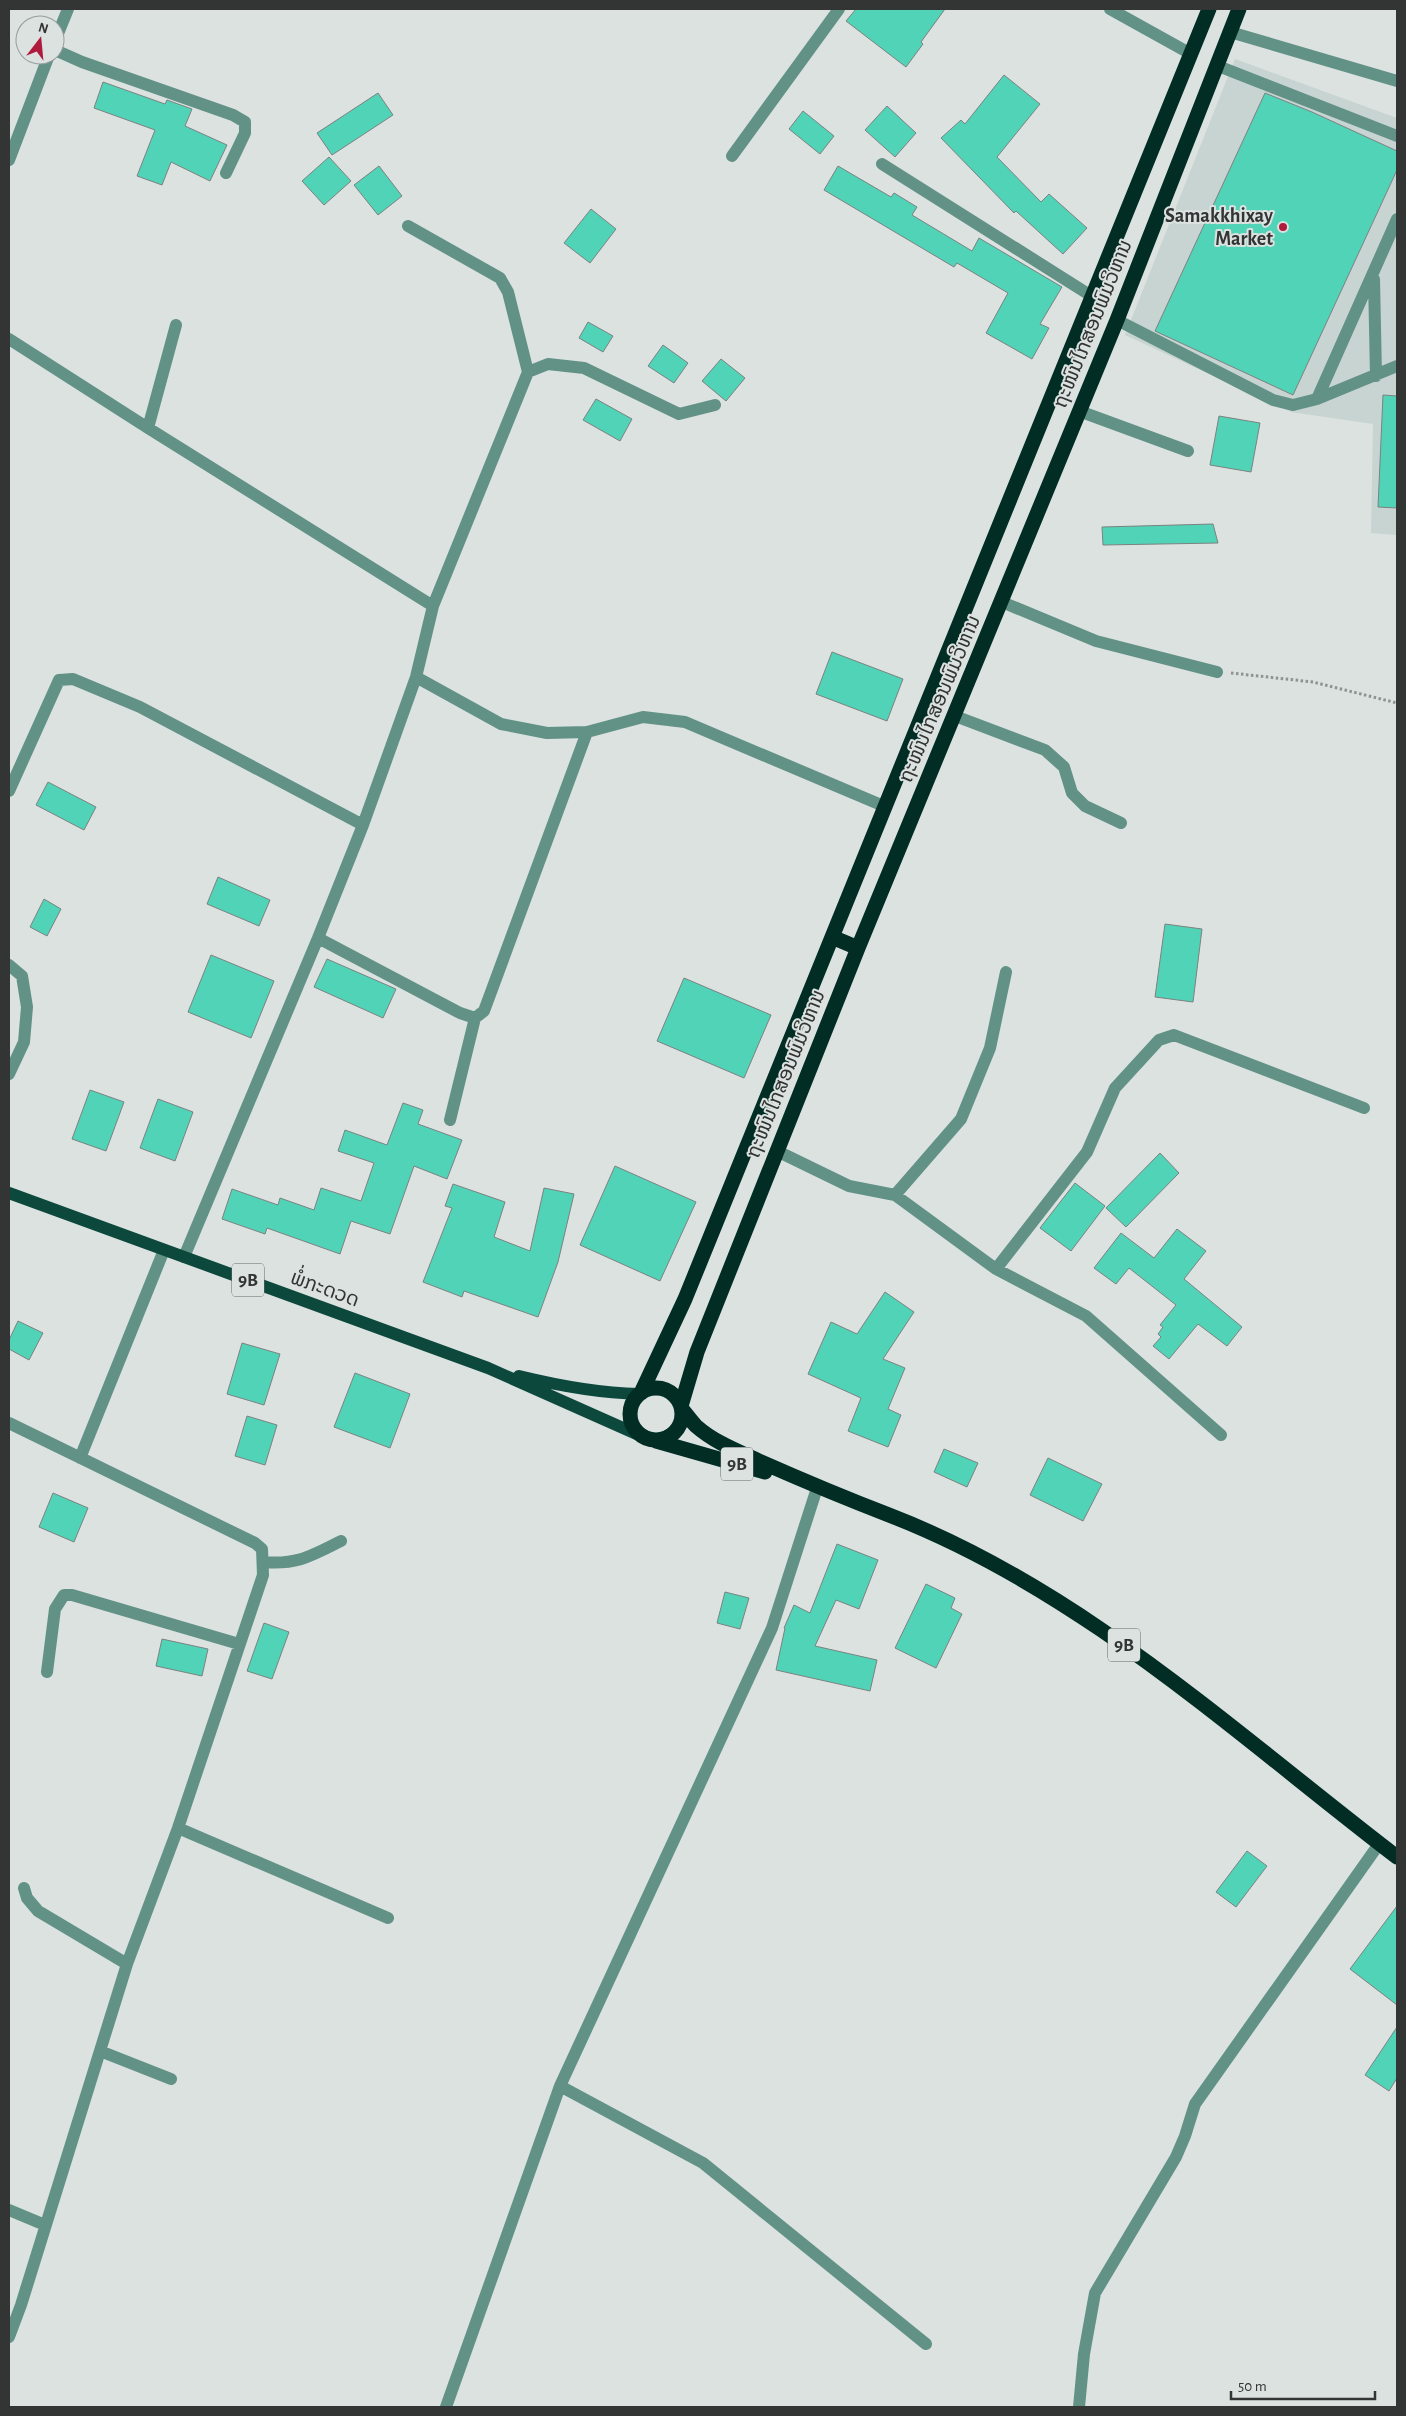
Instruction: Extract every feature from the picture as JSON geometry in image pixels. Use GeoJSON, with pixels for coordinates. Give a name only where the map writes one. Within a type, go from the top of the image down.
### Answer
{"type":"FeatureCollection","features":[{"type":"Feature","properties":{"kind":"highway","name":"ຖະໜົນໄກສອນພົມວິຫານ"},"geometry":{"type":"LineString","coordinates":[[640,1393],[685,1299],[1209,9]]}},
{"type":"Feature","properties":{"kind":"highway","name":"ຖະໜົນໄກສອນພົມວິຫານ"},"geometry":{"type":"LineString","coordinates":[[682,1408],[697,1352],[777,1151],[858,948],[1117,320],[1239,9]]}},
{"type":"Feature","properties":{"kind":"highway"},"geometry":{"type":"LineString","coordinates":[[832,937],[858,948]]}},
{"type":"Feature","properties":{"kind":"highway"},"geometry":{"type":"LineString","coordinates":[[648,1389],[664,1389],[672,1393],[682,1408],[681,1424],[677,1431],[671,1436],[656,1441],[641,1436],[631,1423],[630,1416],[633,1400],[640,1393],[648,1389]]}},
{"type":"Feature","properties":{"kind":"highway","name":"9B"},"geometry":{"type":"LineString","coordinates":[[682,1408],[695,1425],[717,1442],[817,1488],[952,1542],[1004,1569],[1057,1601],[1126,1646],[1397,1857]]}},
{"type":"Feature","properties":{"kind":"highway","name":"9B"},"geometry":{"type":"LineString","coordinates":[[656,1441],[817,1488]]}},
{"type":"Feature","properties":{"kind":"main road","name":"ພໍ່ກະດວດ"},"geometry":{"type":"LineString","coordinates":[[9,1193],[488,1368]]}},
{"type":"Feature","properties":{"kind":"main road","name":"9B"},"geometry":{"type":"LineString","coordinates":[[488,1368],[568,1388],[605,1394],[640,1393]]}},
{"type":"Feature","properties":{"kind":"main road","name":"9B"},"geometry":{"type":"LineString","coordinates":[[488,1368],[641,1436]]}},
{"type":"Feature","properties":{"kind":"street"},"geometry":{"type":"LineString","coordinates":[[732,156],[839,9]]}},
{"type":"Feature","properties":{"kind":"street"},"geometry":{"type":"LineString","coordinates":[[1110,9],[1191,54]]}},
{"type":"Feature","properties":{"kind":"street"},"geometry":{"type":"LineString","coordinates":[[1230,32],[1397,81]]}},
{"type":"Feature","properties":{"kind":"street"},"geometry":{"type":"LineString","coordinates":[[65,54],[232,115],[245,122],[245,133],[226,173]]}},
{"type":"Feature","properties":{"kind":"street"},"geometry":{"type":"LineString","coordinates":[[9,160],[46,65]]}},
{"type":"Feature","properties":{"kind":"street"},"geometry":{"type":"LineString","coordinates":[[1218,66],[1397,136]]}},
{"type":"Feature","properties":{"kind":"street"},"geometry":{"type":"LineString","coordinates":[[882,164],[1093,297]]}},
{"type":"Feature","properties":{"kind":"street"},"geometry":{"type":"LineString","coordinates":[[1317,399],[1397,219]]}},
{"type":"Feature","properties":{"kind":"street"},"geometry":{"type":"LineString","coordinates":[[184,1257],[318,938],[363,825],[416,677],[433,606],[528,372],[508,292],[500,278],[408,226]]}},
{"type":"Feature","properties":{"kind":"street"},"geometry":{"type":"LineString","coordinates":[[1374,274],[1376,376]]}},
{"type":"Feature","properties":{"kind":"street"},"geometry":{"type":"LineString","coordinates":[[1117,320],[1273,400],[1293,405],[1317,399],[1397,366]]}},
{"type":"Feature","properties":{"kind":"street"},"geometry":{"type":"LineString","coordinates":[[148,428],[176,325]]}},
{"type":"Feature","properties":{"kind":"street"},"geometry":{"type":"LineString","coordinates":[[9,339],[433,606]]}},
{"type":"Feature","properties":{"kind":"street"},"geometry":{"type":"LineString","coordinates":[[528,372],[548,364],[584,368],[679,414],[715,405]]}},
{"type":"Feature","properties":{"kind":"street"},"geometry":{"type":"LineString","coordinates":[[1079,411],[1188,451]]}},
{"type":"Feature","properties":{"kind":"street"},"geometry":{"type":"LineString","coordinates":[[1002,602],[1096,641],[1217,672]]}},
{"type":"Feature","properties":{"kind":"street"},"geometry":{"type":"LineString","coordinates":[[416,677],[501,724],[547,733],[587,732],[643,717],[685,722],[886,807]]}},
{"type":"Feature","properties":{"kind":"street"},"geometry":{"type":"LineString","coordinates":[[9,791],[58,680],[73,679],[140,707],[363,825]]}},
{"type":"Feature","properties":{"kind":"street"},"geometry":{"type":"LineString","coordinates":[[955,716],[1045,750],[1064,768],[1072,794],[1085,806],[1121,823]]}},
{"type":"Feature","properties":{"kind":"street"},"geometry":{"type":"LineString","coordinates":[[450,1120],[475,1018],[484,1011],[587,732]]}},
{"type":"Feature","properties":{"kind":"street"},"geometry":{"type":"LineString","coordinates":[[318,938],[460,1014],[475,1018]]}},
{"type":"Feature","properties":{"kind":"street"},"geometry":{"type":"LineString","coordinates":[[9,965],[22,976],[27,1007],[24,1042],[9,1074]]}},
{"type":"Feature","properties":{"kind":"street"},"geometry":{"type":"LineString","coordinates":[[895,1195],[961,1119],[990,1048],[1006,972]]}},
{"type":"Feature","properties":{"kind":"street"},"geometry":{"type":"LineString","coordinates":[[996,1268],[1087,1152],[1115,1088],[1159,1040],[1174,1035],[1364,1108]]}},
{"type":"Feature","properties":{"kind":"street"},"geometry":{"type":"LineString","coordinates":[[777,1151],[849,1186],[895,1195],[996,1268],[1086,1316],[1221,1435]]}},
{"type":"Feature","properties":{"kind":"street"},"geometry":{"type":"LineString","coordinates":[[80,1458],[164,1250]]}},
{"type":"Feature","properties":{"kind":"street"},"geometry":{"type":"LineString","coordinates":[[9,1423],[256,1543],[262,1549],[263,1575],[178,1828],[127,1964],[21,2305],[9,2337]]}},
{"type":"Feature","properties":{"kind":"street"},"geometry":{"type":"LineString","coordinates":[[446,2407],[560,2086],[772,1628],[817,1488]]}},
{"type":"Feature","properties":{"kind":"street"},"geometry":{"type":"LineString","coordinates":[[262,1562],[284,1564],[303,1559],[341,1541]]}},
{"type":"Feature","properties":{"kind":"street"},"geometry":{"type":"LineString","coordinates":[[47,1672],[55,1610],[64,1595],[72,1595],[239,1644]]}},
{"type":"Feature","properties":{"kind":"street"},"geometry":{"type":"LineString","coordinates":[[178,1828],[388,1918]]}},
{"type":"Feature","properties":{"kind":"street"},"geometry":{"type":"LineString","coordinates":[[1079,2407],[1084,2354],[1094,2292],[1176,2157],[1194,2104],[1380,1844]]}},
{"type":"Feature","properties":{"kind":"street"},"geometry":{"type":"LineString","coordinates":[[24,1888],[27,1898],[38,1911],[127,1964]]}},
{"type":"Feature","properties":{"kind":"street"},"geometry":{"type":"LineString","coordinates":[[100,2051],[170,2079]]}},
{"type":"Feature","properties":{"kind":"street"},"geometry":{"type":"LineString","coordinates":[[560,2086],[703,2163],[926,2344]]}},
{"type":"Feature","properties":{"kind":"street"},"geometry":{"type":"LineString","coordinates":[[9,2210],[45,2225]]}},
{"type":"Feature","properties":{"kind":"path"},"geometry":{"type":"LineString","coordinates":[[1217,672],[1313,682],[1397,703]]}},
{"type":"Feature","properties":{"kind":"shaded area","name":"Samakkhixay Market"},"geometry":{"type":"Polygon","coordinates":[[[1235,59],[1397,118],[1397,535],[1371,533],[1373,424],[1291,412],[1125,335],[1235,59]]]}},
{"type":"Feature","properties":{"kind":"building"},"geometry":{"type":"Polygon","coordinates":[[[856,9],[945,9],[921,42],[923,44],[906,67],[846,21],[856,9]]]}},
{"type":"Feature","properties":{"kind":"building"},"geometry":{"type":"Polygon","coordinates":[[[1004,75],[1040,104],[997,157],[1041,202],[1049,194],[1087,228],[1063,254],[1016,211],[1014,213],[941,138],[961,120],[965,124],[1004,75]]]}},
{"type":"Feature","properties":{"kind":"building"},"geometry":{"type":"Polygon","coordinates":[[[103,82],[165,104],[167,100],[192,109],[185,126],[227,145],[210,181],[171,162],[162,185],[137,176],[155,130],[94,108],[103,82]]]}},
{"type":"Feature","properties":{"kind":"building"},"geometry":{"type":"Polygon","coordinates":[[[378,93],[393,115],[332,155],[317,133],[378,93]]]}},
{"type":"Feature","properties":{"kind":"building"},"geometry":{"type":"Polygon","coordinates":[[[1265,93],[1312,112],[1397,151],[1397,170],[1293,395],[1155,331],[1265,93]]]}},
{"type":"Feature","properties":{"kind":"building"},"geometry":{"type":"Polygon","coordinates":[[[887,106],[916,133],[895,157],[865,130],[887,106]]]}},
{"type":"Feature","properties":{"kind":"building"},"geometry":{"type":"Polygon","coordinates":[[[803,111],[834,136],[820,154],[789,129],[803,111]]]}},
{"type":"Feature","properties":{"kind":"building"},"geometry":{"type":"Polygon","coordinates":[[[329,157],[351,181],[324,205],[302,181],[329,157]]]}},
{"type":"Feature","properties":{"kind":"building"},"geometry":{"type":"Polygon","coordinates":[[[379,166],[402,196],[378,215],[354,185],[379,166]]]}},
{"type":"Feature","properties":{"kind":"building"},"geometry":{"type":"Polygon","coordinates":[[[838,166],[891,197],[894,193],[917,207],[912,215],[972,251],[979,238],[1062,287],[1040,324],[1049,328],[1032,359],[986,333],[1008,293],[957,263],[954,267],[824,190],[838,166]]]}},
{"type":"Feature","properties":{"kind":"building"},"geometry":{"type":"Polygon","coordinates":[[[591,209],[616,229],[590,263],[564,243],[591,209]]]}},
{"type":"Feature","properties":{"kind":"building"},"geometry":{"type":"Polygon","coordinates":[[[588,322],[613,336],[603,352],[579,338],[588,322]]]}},
{"type":"Feature","properties":{"kind":"building"},"geometry":{"type":"Polygon","coordinates":[[[663,345],[688,363],[674,383],[648,366],[663,345]]]}},
{"type":"Feature","properties":{"kind":"building"},"geometry":{"type":"Polygon","coordinates":[[[721,359],[745,378],[726,401],[702,381],[721,359]]]}},
{"type":"Feature","properties":{"kind":"building"},"geometry":{"type":"Polygon","coordinates":[[[1383,395],[1397,396],[1397,508],[1378,507],[1383,395]]]}},
{"type":"Feature","properties":{"kind":"building"},"geometry":{"type":"Polygon","coordinates":[[[596,399],[632,419],[620,441],[583,420],[596,399]]]}},
{"type":"Feature","properties":{"kind":"building"},"geometry":{"type":"Polygon","coordinates":[[[1219,416],[1260,423],[1251,472],[1210,465],[1219,416]]]}},
{"type":"Feature","properties":{"kind":"building"},"geometry":{"type":"Polygon","coordinates":[[[1213,524],[1218,543],[1103,545],[1102,527],[1213,524]]]}},
{"type":"Feature","properties":{"kind":"building"},"geometry":{"type":"Polygon","coordinates":[[[832,652],[903,679],[887,721],[816,694],[832,652]]]}},
{"type":"Feature","properties":{"kind":"building"},"geometry":{"type":"Polygon","coordinates":[[[48,782],[96,807],[84,830],[36,805],[48,782]]]}},
{"type":"Feature","properties":{"kind":"building"},"geometry":{"type":"Polygon","coordinates":[[[218,877],[270,900],[259,926],[207,904],[218,877]]]}},
{"type":"Feature","properties":{"kind":"building"},"geometry":{"type":"Polygon","coordinates":[[[44,899],[61,909],[47,936],[30,927],[44,899]]]}},
{"type":"Feature","properties":{"kind":"building"},"geometry":{"type":"Polygon","coordinates":[[[1165,924],[1202,929],[1193,1002],[1155,997],[1165,924]]]}},
{"type":"Feature","properties":{"kind":"building"},"geometry":{"type":"Polygon","coordinates":[[[211,955],[274,981],[251,1038],[188,1012],[211,955]]]}},
{"type":"Feature","properties":{"kind":"building"},"geometry":{"type":"Polygon","coordinates":[[[327,959],[396,989],[383,1018],[314,987],[327,959]]]}},
{"type":"Feature","properties":{"kind":"building"},"geometry":{"type":"Polygon","coordinates":[[[684,978],[771,1015],[744,1078],[657,1041],[684,978]]]}},
{"type":"Feature","properties":{"kind":"building"},"geometry":{"type":"Polygon","coordinates":[[[90,1090],[124,1102],[106,1151],[72,1139],[90,1090]]]}},
{"type":"Feature","properties":{"kind":"building"},"geometry":{"type":"Polygon","coordinates":[[[158,1099],[193,1112],[175,1161],[140,1148],[158,1099]]]}},
{"type":"Feature","properties":{"kind":"building"},"geometry":{"type":"Polygon","coordinates":[[[403,1103],[423,1110],[418,1124],[462,1140],[447,1179],[414,1166],[390,1234],[351,1221],[340,1254],[267,1228],[265,1234],[222,1219],[232,1189],[278,1205],[280,1198],[314,1210],[321,1188],[361,1201],[374,1163],[338,1151],[345,1130],[387,1145],[403,1103]]]}},
{"type":"Feature","properties":{"kind":"building"},"geometry":{"type":"Polygon","coordinates":[[[1160,1153],[1179,1173],[1126,1227],[1106,1208],[1160,1153]]]}},
{"type":"Feature","properties":{"kind":"building"},"geometry":{"type":"Polygon","coordinates":[[[615,1166],[696,1202],[660,1281],[580,1245],[615,1166]]]}},
{"type":"Feature","properties":{"kind":"building"},"geometry":{"type":"Polygon","coordinates":[[[1075,1183],[1105,1206],[1071,1251],[1040,1228],[1075,1183]]]}},
{"type":"Feature","properties":{"kind":"building"},"geometry":{"type":"Polygon","coordinates":[[[453,1184],[505,1202],[494,1237],[530,1251],[544,1188],[574,1194],[558,1262],[538,1317],[464,1291],[462,1297],[423,1282],[452,1208],[445,1206],[453,1184]]]}},
{"type":"Feature","properties":{"kind":"building"},"geometry":{"type":"Polygon","coordinates":[[[1177,1229],[1206,1251],[1184,1279],[1242,1327],[1227,1346],[1198,1324],[1169,1359],[1153,1346],[1161,1337],[1158,1334],[1163,1327],[1160,1325],[1176,1305],[1129,1268],[1116,1284],[1094,1268],[1121,1233],[1154,1258],[1177,1229]]]}},
{"type":"Feature","properties":{"kind":"building"},"geometry":{"type":"Polygon","coordinates":[[[885,1292],[914,1312],[883,1359],[905,1368],[888,1409],[901,1415],[888,1447],[848,1431],[861,1398],[808,1374],[831,1322],[857,1334],[885,1292]]]}},
{"type":"Feature","properties":{"kind":"building"},"geometry":{"type":"Polygon","coordinates":[[[18,1321],[43,1333],[29,1360],[9,1349],[9,1340],[18,1321]]]}},
{"type":"Feature","properties":{"kind":"building"},"geometry":{"type":"Polygon","coordinates":[[[242,1343],[280,1354],[264,1405],[227,1394],[242,1343]]]}},
{"type":"Feature","properties":{"kind":"building"},"geometry":{"type":"Polygon","coordinates":[[[355,1373],[410,1394],[390,1448],[334,1427],[355,1373]]]}},
{"type":"Feature","properties":{"kind":"building"},"geometry":{"type":"Polygon","coordinates":[[[247,1416],[277,1425],[265,1465],[235,1456],[247,1416]]]}},
{"type":"Feature","properties":{"kind":"building"},"geometry":{"type":"Polygon","coordinates":[[[944,1449],[978,1463],[967,1487],[934,1472],[944,1449]]]}},
{"type":"Feature","properties":{"kind":"building"},"geometry":{"type":"Polygon","coordinates":[[[1048,1458],[1102,1484],[1083,1521],[1030,1495],[1048,1458]]]}},
{"type":"Feature","properties":{"kind":"building"},"geometry":{"type":"Polygon","coordinates":[[[53,1493],[88,1508],[74,1542],[39,1527],[53,1493]]]}},
{"type":"Feature","properties":{"kind":"building"},"geometry":{"type":"Polygon","coordinates":[[[837,1544],[878,1560],[859,1609],[836,1600],[815,1646],[877,1660],[870,1691],[776,1670],[784,1628],[794,1605],[810,1613],[837,1544]]]}},
{"type":"Feature","properties":{"kind":"building"},"geometry":{"type":"Polygon","coordinates":[[[926,1584],[955,1598],[951,1608],[962,1614],[936,1668],[895,1648],[926,1584]]]}},
{"type":"Feature","properties":{"kind":"building"},"geometry":{"type":"Polygon","coordinates":[[[725,1592],[749,1598],[740,1629],[717,1623],[725,1592]]]}},
{"type":"Feature","properties":{"kind":"building"},"geometry":{"type":"Polygon","coordinates":[[[264,1623],[289,1632],[272,1679],[247,1671],[264,1623]]]}},
{"type":"Feature","properties":{"kind":"building"},"geometry":{"type":"Polygon","coordinates":[[[162,1639],[208,1649],[202,1676],[156,1666],[162,1639]]]}},
{"type":"Feature","properties":{"kind":"building"},"geometry":{"type":"Polygon","coordinates":[[[1247,1851],[1267,1866],[1236,1907],[1216,1892],[1247,1851]]]}},
{"type":"Feature","properties":{"kind":"building"},"geometry":{"type":"Polygon","coordinates":[[[1397,1906],[1397,2005],[1350,1969],[1397,1906]]]}},
{"type":"Feature","properties":{"kind":"building"},"geometry":{"type":"Polygon","coordinates":[[[1397,2027],[1397,2078],[1389,2091],[1365,2075],[1397,2027]]]}},
{"type":"Feature","properties":{"kind":"place","name":"Samakkhixay Market"},"geometry":{"type":"Point","coordinates":[1283,227]}}]}
